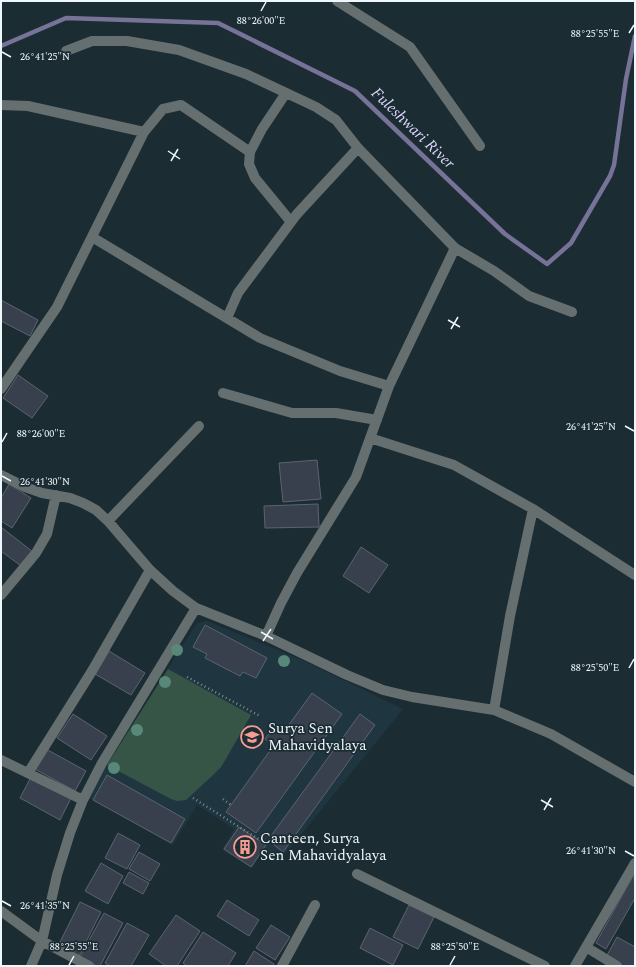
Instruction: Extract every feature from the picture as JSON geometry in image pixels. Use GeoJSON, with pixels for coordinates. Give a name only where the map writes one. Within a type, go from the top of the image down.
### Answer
{"type":"FeatureCollection","features":[{"type":"Feature","properties":{"kind":"street"},"geometry":{"type":"LineString","coordinates":[[338,1],[410,47],[480,146]]}},
{"type":"Feature","properties":{"kind":"street"},"geometry":{"type":"LineString","coordinates":[[66,50],[92,41],[127,41],[179,50],[246,74],[316,107],[336,120],[358,148],[455,248],[494,271],[529,296],[572,312]]}},
{"type":"Feature","properties":{"kind":"street"},"geometry":{"type":"LineString","coordinates":[[286,93],[262,129],[250,152],[249,164],[255,178],[292,222]]}},
{"type":"Feature","properties":{"kind":"street"},"geometry":{"type":"LineString","coordinates":[[1,105],[28,106],[144,132]]}},
{"type":"Feature","properties":{"kind":"street"},"geometry":{"type":"LineString","coordinates":[[1,389],[57,307],[144,132],[163,108],[181,105],[250,152]]}},
{"type":"Feature","properties":{"kind":"street"},"geometry":{"type":"LineString","coordinates":[[227,318],[238,293],[297,214],[358,148]]}},
{"type":"Feature","properties":{"kind":"street"},"geometry":{"type":"LineString","coordinates":[[92,237],[260,338],[340,371],[389,386]]}},
{"type":"Feature","properties":{"kind":"street"},"geometry":{"type":"LineString","coordinates":[[266,636],[281,603],[353,482],[361,465],[389,386],[455,248]]}},
{"type":"Feature","properties":{"kind":"street"},"geometry":{"type":"LineString","coordinates":[[223,393],[292,413],[336,414],[377,420]]}},
{"type":"Feature","properties":{"kind":"street"},"geometry":{"type":"LineString","coordinates":[[108,521],[199,426]]}},
{"type":"Feature","properties":{"kind":"street"},"geometry":{"type":"LineString","coordinates":[[370,438],[454,465],[533,509],[635,575]]}},
{"type":"Feature","properties":{"kind":"street"},"geometry":{"type":"LineString","coordinates":[[1,475],[25,487],[42,493],[70,498],[96,510],[108,521],[150,570],[196,608],[266,636],[347,675],[383,690],[412,697],[494,710],[551,734],[635,782]]}},
{"type":"Feature","properties":{"kind":"street"},"geometry":{"type":"LineString","coordinates":[[1,595],[36,553],[47,534],[56,495]]}},
{"type":"Feature","properties":{"kind":"street"},"geometry":{"type":"LineString","coordinates":[[494,710],[510,616],[533,509]]}},
{"type":"Feature","properties":{"kind":"street"},"geometry":{"type":"LineString","coordinates":[[28,773],[92,671],[150,570]]}},
{"type":"Feature","properties":{"kind":"street"},"geometry":{"type":"LineString","coordinates":[[31,966],[42,941],[63,854],[83,800],[102,763],[196,608]]}},
{"type":"Feature","properties":{"kind":"street"},"geometry":{"type":"LineString","coordinates":[[1,760],[83,800]]}},
{"type":"Feature","properties":{"kind":"street"},"geometry":{"type":"LineString","coordinates":[[576,966],[635,863]]}},
{"type":"Feature","properties":{"kind":"street"},"geometry":{"type":"LineString","coordinates":[[357,874],[545,966]]}},
{"type":"Feature","properties":{"kind":"street"},"geometry":{"type":"LineString","coordinates":[[282,966],[315,905]]}},
{"type":"Feature","properties":{"kind":"street"},"geometry":{"type":"LineString","coordinates":[[1,911],[42,941],[89,966]]}},
{"type":"Feature","properties":{"kind":"street"},"geometry":{"type":"LineString","coordinates":[[586,947],[617,966]]}},
{"type":"Feature","properties":{"kind":"path"},"geometry":{"type":"LineString","coordinates":[[187,677],[260,716]]}},
{"type":"Feature","properties":{"kind":"path"},"geometry":{"type":"LineString","coordinates":[[193,798],[260,840]]}},
{"type":"Feature","properties":{"kind":"path"},"geometry":{"type":"LineString","coordinates":[[223,799],[231,805]]}},
{"type":"Feature","properties":{"kind":"shaded area","name":"Surya Sen Mahavidyalaya"},"geometry":{"type":"Polygon","coordinates":[[[207,621],[302,660],[403,709],[279,862],[263,852],[252,868],[222,850],[234,829],[197,805],[173,845],[89,798],[102,772],[197,623],[207,621]]]}},
{"type":"Feature","properties":{"kind":"green space"},"geometry":{"type":"Polygon","coordinates":[[[168,669],[251,715],[221,767],[186,800],[177,801],[107,765],[168,669]]]}},
{"type":"Feature","properties":{"kind":"building"},"geometry":{"type":"Polygon","coordinates":[[[1,300],[38,320],[30,336],[1,321],[1,300]]]}},
{"type":"Feature","properties":{"kind":"building"},"geometry":{"type":"Polygon","coordinates":[[[18,375],[48,396],[32,418],[3,398],[18,375]]]}},
{"type":"Feature","properties":{"kind":"building"},"geometry":{"type":"Polygon","coordinates":[[[317,460],[321,499],[283,502],[279,463],[317,460]]]}},
{"type":"Feature","properties":{"kind":"building"},"geometry":{"type":"Polygon","coordinates":[[[9,484],[31,498],[12,528],[1,521],[1,498],[9,484]]]}},
{"type":"Feature","properties":{"kind":"building"},"geometry":{"type":"Polygon","coordinates":[[[318,504],[319,527],[265,528],[264,506],[318,504]]]}},
{"type":"Feature","properties":{"kind":"building"},"geometry":{"type":"Polygon","coordinates":[[[1,527],[33,552],[21,566],[1,551],[1,527]]]}},
{"type":"Feature","properties":{"kind":"building"},"geometry":{"type":"Polygon","coordinates":[[[361,547],[388,565],[369,593],[343,576],[361,547]]]}},
{"type":"Feature","properties":{"kind":"building"},"geometry":{"type":"Polygon","coordinates":[[[205,625],[267,658],[256,678],[243,672],[240,676],[205,658],[207,654],[193,647],[205,625]]]}},
{"type":"Feature","properties":{"kind":"building"},"geometry":{"type":"Polygon","coordinates":[[[109,651],[145,673],[131,695],[95,674],[109,651]]]}},
{"type":"Feature","properties":{"kind":"building"},"geometry":{"type":"Polygon","coordinates":[[[312,693],[342,714],[256,833],[226,812],[274,745],[265,739],[274,727],[283,733],[312,693]]]}},
{"type":"Feature","properties":{"kind":"building"},"geometry":{"type":"Polygon","coordinates":[[[73,714],[107,736],[91,760],[57,738],[73,714]]]}},
{"type":"Feature","properties":{"kind":"building"},"geometry":{"type":"Polygon","coordinates":[[[360,714],[375,725],[283,852],[268,840],[360,714]]]}},
{"type":"Feature","properties":{"kind":"building"},"geometry":{"type":"Polygon","coordinates":[[[46,749],[86,771],[75,791],[35,769],[46,749]]]}},
{"type":"Feature","properties":{"kind":"building"},"geometry":{"type":"Polygon","coordinates":[[[107,775],[185,819],[171,843],[93,800],[107,775]]]}},
{"type":"Feature","properties":{"kind":"building"},"geometry":{"type":"Polygon","coordinates":[[[31,777],[71,798],[60,820],[20,798],[31,777]]]}},
{"type":"Feature","properties":{"kind":"building","name":"Canteen, Surya Sen Mahavidyalaya"},"geometry":{"type":"Polygon","coordinates":[[[239,827],[266,845],[251,867],[224,849],[239,827]]]}},
{"type":"Feature","properties":{"kind":"building"},"geometry":{"type":"Polygon","coordinates":[[[118,833],[140,845],[127,869],[105,858],[118,833]]]}},
{"type":"Feature","properties":{"kind":"building"},"geometry":{"type":"Polygon","coordinates":[[[139,852],[160,864],[150,881],[129,869],[139,852]]]}},
{"type":"Feature","properties":{"kind":"building"},"geometry":{"type":"Polygon","coordinates":[[[101,863],[123,876],[108,904],[85,891],[101,863]]]}},
{"type":"Feature","properties":{"kind":"building"},"geometry":{"type":"Polygon","coordinates":[[[129,872],[149,883],[143,894],[123,883],[129,872]]]}},
{"type":"Feature","properties":{"kind":"building"},"geometry":{"type":"Polygon","coordinates":[[[634,874],[635,898],[606,949],[596,943],[634,874]]]}},
{"type":"Feature","properties":{"kind":"building"},"geometry":{"type":"Polygon","coordinates":[[[227,900],[259,920],[249,936],[217,916],[227,900]]]}},
{"type":"Feature","properties":{"kind":"building"},"geometry":{"type":"Polygon","coordinates":[[[80,902],[101,912],[78,958],[57,948],[80,902]]]}},
{"type":"Feature","properties":{"kind":"building"},"geometry":{"type":"Polygon","coordinates":[[[409,905],[434,917],[418,949],[393,937],[409,905]]]}},
{"type":"Feature","properties":{"kind":"building"},"geometry":{"type":"Polygon","coordinates":[[[104,913],[123,923],[100,966],[97,966],[80,957],[104,913]]]}},
{"type":"Feature","properties":{"kind":"building"},"geometry":{"type":"Polygon","coordinates":[[[176,915],[200,931],[177,966],[166,966],[149,954],[176,915]]]}},
{"type":"Feature","properties":{"kind":"building"},"geometry":{"type":"Polygon","coordinates":[[[127,923],[149,935],[131,966],[110,966],[105,963],[127,923]]]}},
{"type":"Feature","properties":{"kind":"building"},"geometry":{"type":"Polygon","coordinates":[[[271,925],[290,937],[275,960],[256,948],[271,925]]]}},
{"type":"Feature","properties":{"kind":"building"},"geometry":{"type":"Polygon","coordinates":[[[370,928],[403,945],[393,965],[360,948],[370,928]]]}},
{"type":"Feature","properties":{"kind":"building"},"geometry":{"type":"Polygon","coordinates":[[[203,932],[236,953],[228,966],[187,966],[183,963],[203,932]]]}},
{"type":"Feature","properties":{"kind":"building"},"geometry":{"type":"Polygon","coordinates":[[[617,937],[635,947],[635,966],[622,966],[606,957],[617,937]]]}},
{"type":"Feature","properties":{"kind":"building"},"geometry":{"type":"Polygon","coordinates":[[[254,951],[274,964],[273,966],[245,966],[254,951]]]}},
{"type":"Feature","properties":{"kind":"waterway","name":"Fuleshwari River"},"geometry":{"type":"LineString","coordinates":[[1,46],[66,18],[218,23],[355,91],[505,234],[547,264],[571,243],[610,176],[614,165],[626,79],[635,36]]}},
{"type":"Feature","properties":{"kind":"place","name":"Surya Sen Mahavidyalaya"},"geometry":{"type":"Point","coordinates":[252,737]}},
{"type":"Feature","properties":{"kind":"place","name":"Canteen, Surya Sen Mahavidyalaya"},"geometry":{"type":"Point","coordinates":[245,847]}}]}
